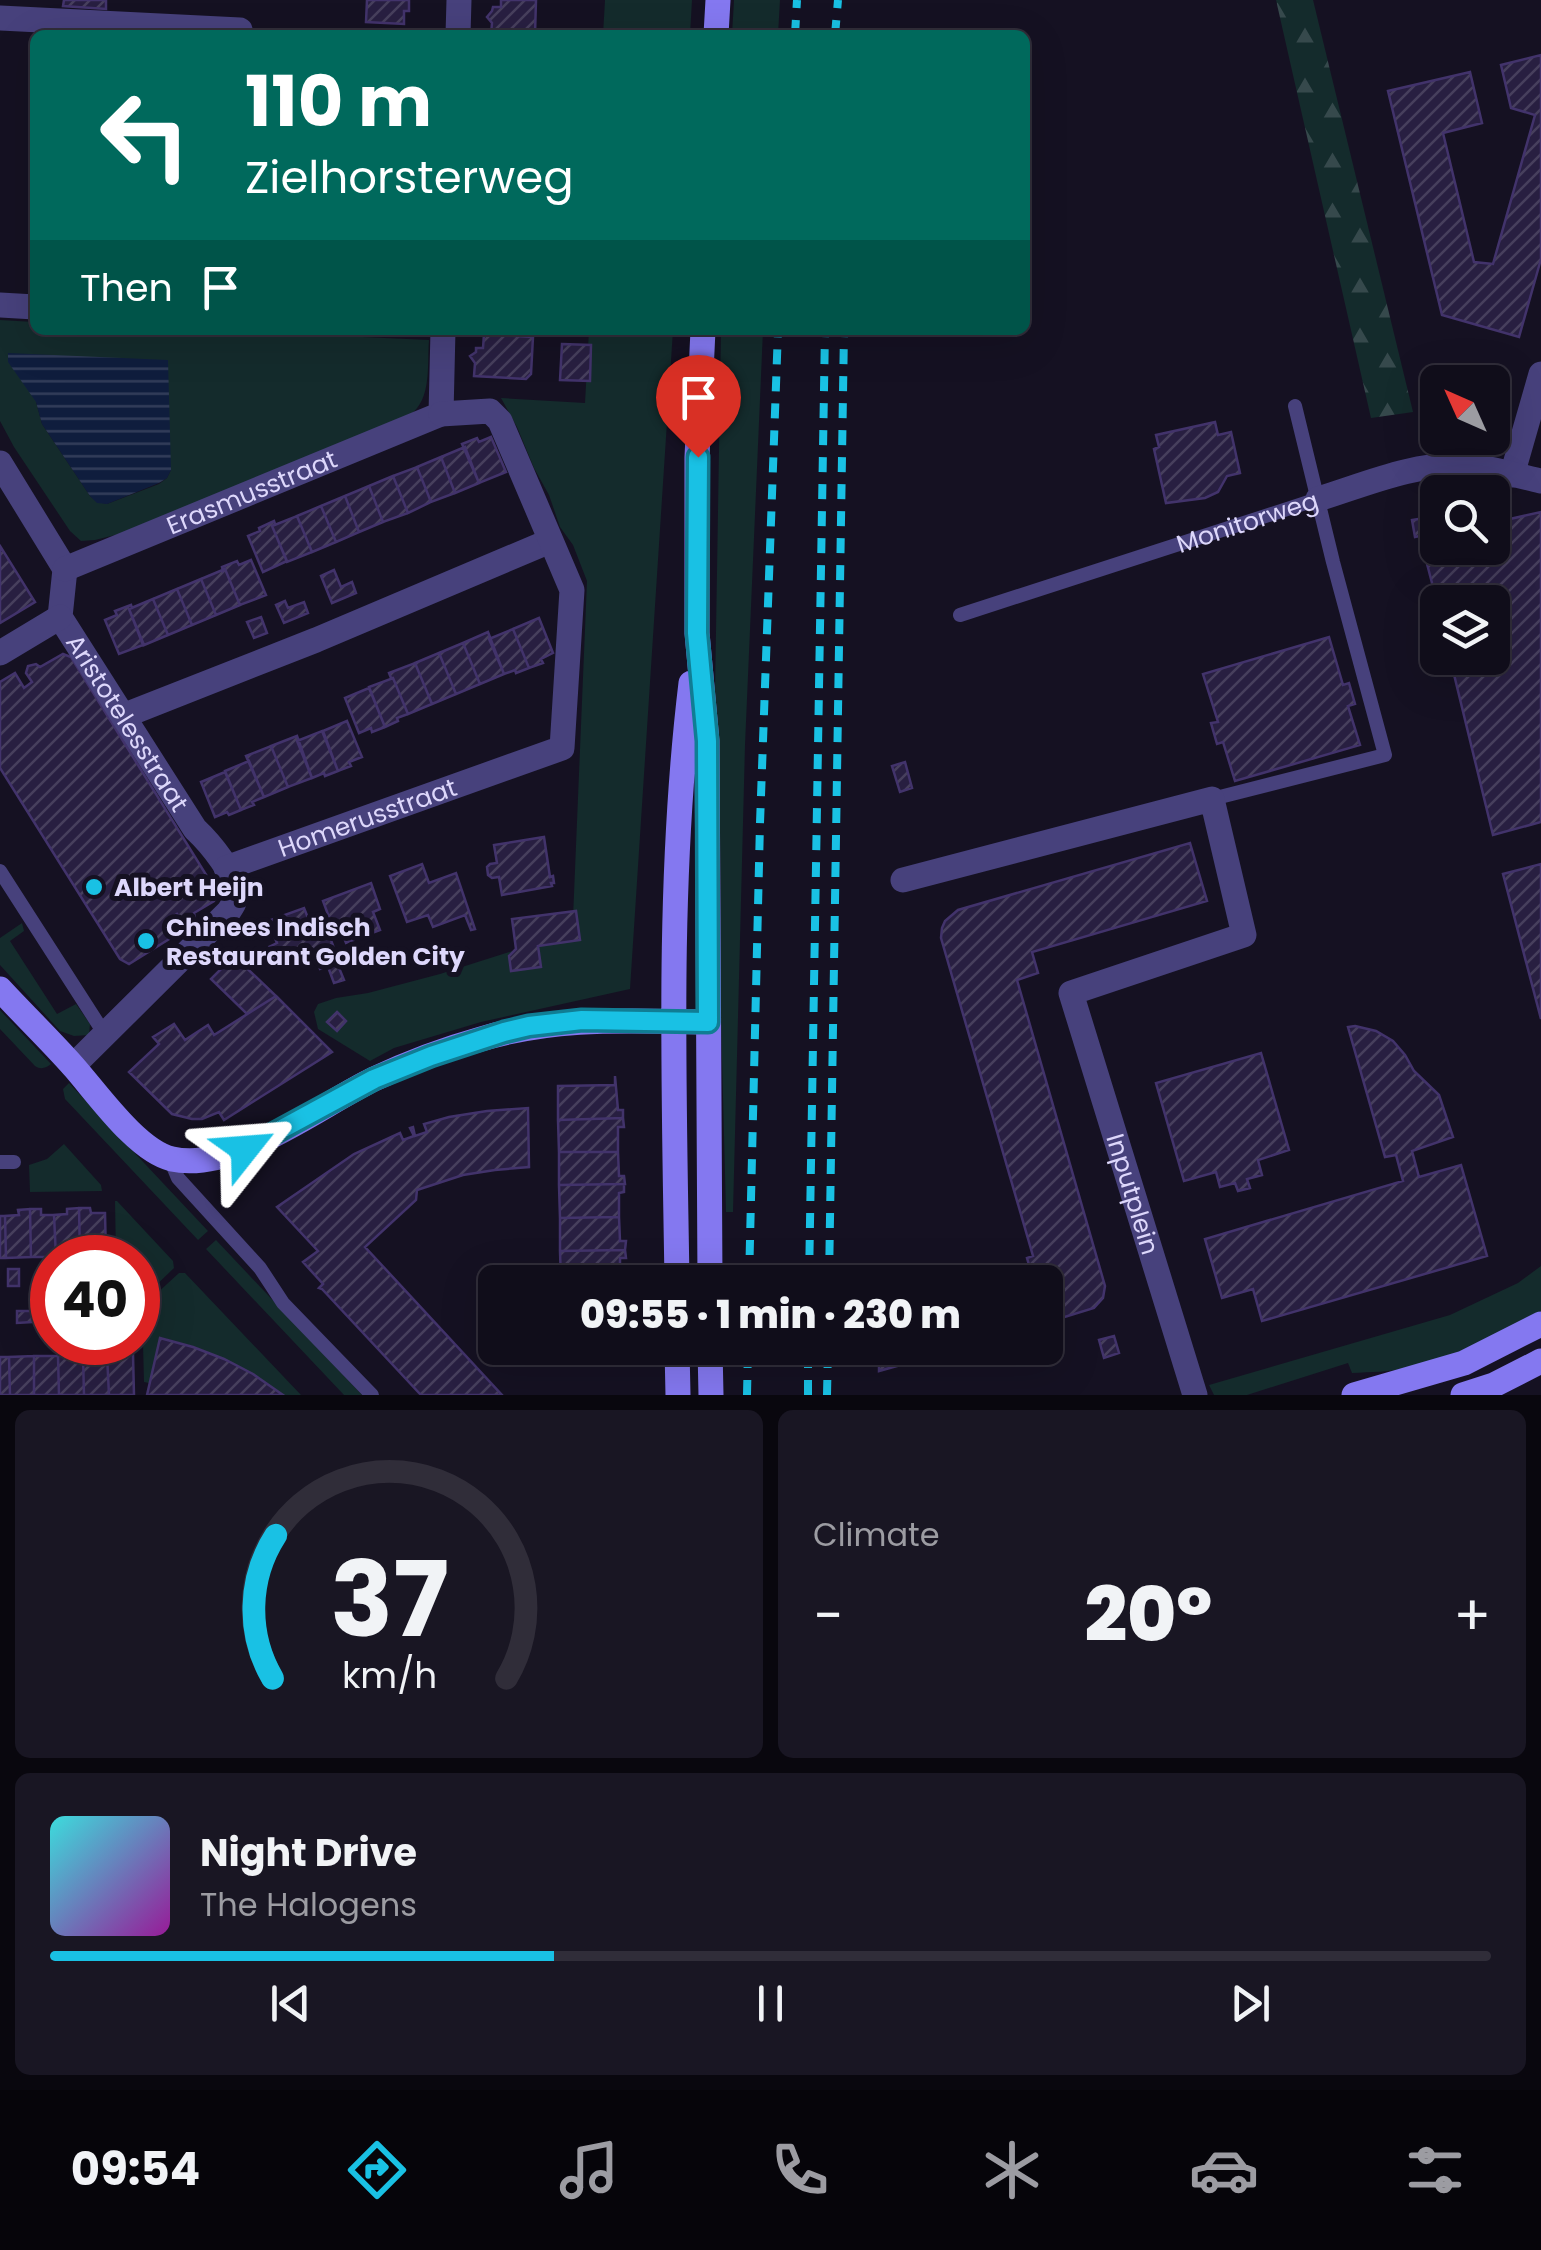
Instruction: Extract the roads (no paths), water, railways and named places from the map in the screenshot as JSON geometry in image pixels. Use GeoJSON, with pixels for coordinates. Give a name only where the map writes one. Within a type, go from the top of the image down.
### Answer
{"type":"FeatureCollection","features":[{"type":"Feature","properties":{"kind":"main road"},"geometry":{"type":"LineString","coordinates":[[716,30],[718,0]]}},
{"type":"Feature","properties":{"kind":"main road"},"geometry":{"type":"LineString","coordinates":[[703,335],[697,633],[707,741],[710,1265]]}},
{"type":"Feature","properties":{"kind":"main road"},"geometry":{"type":"LineString","coordinates":[[676,1265],[673,1022],[684,743],[697,633]]}},
{"type":"Feature","properties":{"kind":"main road"},"geometry":{"type":"LineString","coordinates":[[0,989],[128,1128],[151,1149],[170,1159],[198,1160],[245,1149],[374,1079],[496,1034],[582,1020],[708,1022]]}},
{"type":"Feature","properties":{"kind":"main road"},"geometry":{"type":"LineString","coordinates":[[1354,1395],[1464,1363],[1541,1324]]}},
{"type":"Feature","properties":{"kind":"main road"},"geometry":{"type":"LineString","coordinates":[[1462,1395],[1494,1386],[1541,1361]]}},
{"type":"Feature","properties":{"kind":"main road"},"geometry":{"type":"LineString","coordinates":[[678,1365],[678,1395]]}},
{"type":"Feature","properties":{"kind":"main road"},"geometry":{"type":"LineString","coordinates":[[710,1365],[710,1395]]}},
{"type":"Feature","properties":{"kind":"street"},"geometry":{"type":"LineString","coordinates":[[458,30],[460,0]]}},
{"type":"Feature","properties":{"kind":"street"},"geometry":{"type":"LineString","coordinates":[[0,18],[240,30]]}},
{"type":"Feature","properties":{"kind":"street"},"geometry":{"type":"LineString","coordinates":[[0,305],[30,307]]}},
{"type":"Feature","properties":{"kind":"street"},"geometry":{"type":"LineString","coordinates":[[441,414],[443,335]]}},
{"type":"Feature","properties":{"kind":"street"},"geometry":{"type":"LineString","coordinates":[[1512,475],[1541,374]]}},
{"type":"Feature","properties":{"kind":"street","name":"Erasmusstraat"},"geometry":{"type":"LineString","coordinates":[[65,570],[441,414],[490,411]]}},
{"type":"Feature","properties":{"kind":"street","name":"Homerusstraat"},"geometry":{"type":"LineString","coordinates":[[226,868],[562,748],[572,590],[500,421],[490,411]]}},
{"type":"Feature","properties":{"kind":"street"},"geometry":{"type":"LineString","coordinates":[[0,463],[65,570]]}},
{"type":"Feature","properties":{"kind":"street","name":"Monitorweg"},"geometry":{"type":"LineString","coordinates":[[1318,499],[1428,467],[1491,468],[1541,482]]}},
{"type":"Feature","properties":{"kind":"street"},"geometry":{"type":"LineString","coordinates":[[123,716],[316,640],[550,540]]}},
{"type":"Feature","properties":{"kind":"street","name":"Aristotelesstraat"},"geometry":{"type":"LineString","coordinates":[[65,570],[60,617],[195,829],[226,868]]}},
{"type":"Feature","properties":{"kind":"street"},"geometry":{"type":"LineString","coordinates":[[0,653],[60,617]]}},
{"type":"Feature","properties":{"kind":"street"},"geometry":{"type":"LineString","coordinates":[[903,880],[1212,799]]}},
{"type":"Feature","properties":{"kind":"street","name":"Inputplein"},"geometry":{"type":"LineString","coordinates":[[1194,1395],[1070,993],[1244,935],[1212,799]]}},
{"type":"Feature","properties":{"kind":"street"},"geometry":{"type":"LineString","coordinates":[[73,1066],[229,911],[236,892],[226,868]]}},
{"type":"Feature","properties":{"kind":"lane"},"geometry":{"type":"LineString","coordinates":[[1212,799],[1385,755],[1295,406]]}},
{"type":"Feature","properties":{"kind":"lane","name":"Monitorweg"},"geometry":{"type":"LineString","coordinates":[[960,615],[1318,499]]}},
{"type":"Feature","properties":{"kind":"lane"},"geometry":{"type":"LineString","coordinates":[[0,872],[104,1032]]}},
{"type":"Feature","properties":{"kind":"lane"},"geometry":{"type":"LineString","coordinates":[[170,1159],[178,1178],[260,1268],[284,1303],[372,1395]]}},
{"type":"Feature","properties":{"kind":"water"},"geometry":{"type":"Polygon","coordinates":[[[8,353],[168,360],[171,470],[167,478],[107,504],[97,503],[42,424],[36,402],[8,362],[8,353]]]}},
{"type":"Feature","properties":{"kind":"railway"},"geometry":{"type":"LineString","coordinates":[[795,30],[797,0]]}},
{"type":"Feature","properties":{"kind":"railway"},"geometry":{"type":"LineString","coordinates":[[835,30],[838,0]]}},
{"type":"Feature","properties":{"kind":"railway"},"geometry":{"type":"LineString","coordinates":[[749,1265],[778,335]]}},
{"type":"Feature","properties":{"kind":"railway"},"geometry":{"type":"LineString","coordinates":[[809,1265],[825,335]]}},
{"type":"Feature","properties":{"kind":"railway"},"geometry":{"type":"LineString","coordinates":[[829,1265],[844,335]]}},
{"type":"Feature","properties":{"kind":"railway"},"geometry":{"type":"LineString","coordinates":[[747,1395],[748,1365]]}},
{"type":"Feature","properties":{"kind":"railway"},"geometry":{"type":"LineString","coordinates":[[808,1365],[808,1395]]}},
{"type":"Feature","properties":{"kind":"railway"},"geometry":{"type":"LineString","coordinates":[[827,1395],[828,1365]]}},
{"type":"Feature","properties":{"kind":"place","name":"Albert Heijn"},"geometry":{"type":"Point","coordinates":[94,887]}},
{"type":"Feature","properties":{"kind":"place","name":"Chinees Indisch Restaurant Golden City"},"geometry":{"type":"Point","coordinates":[146,941]}}]}
